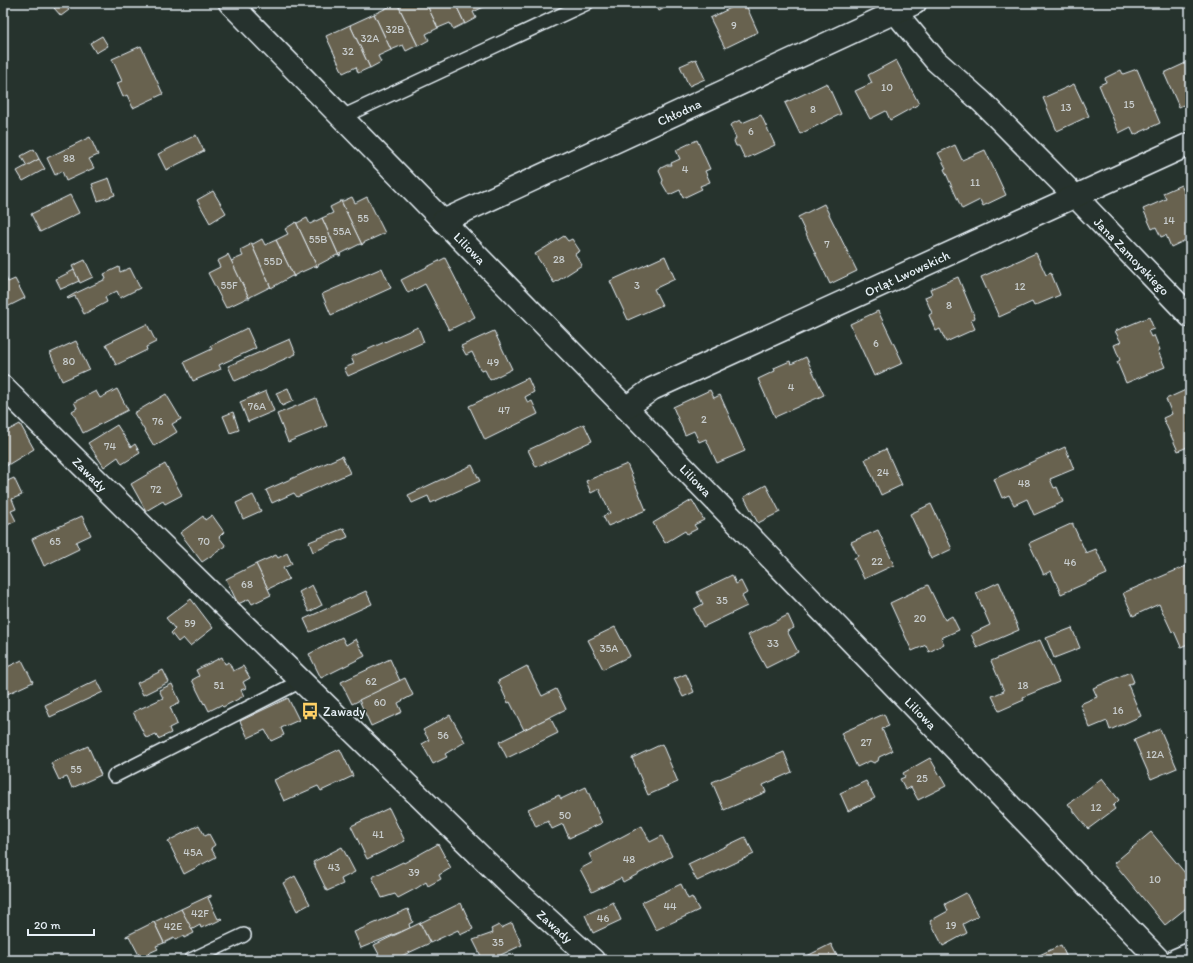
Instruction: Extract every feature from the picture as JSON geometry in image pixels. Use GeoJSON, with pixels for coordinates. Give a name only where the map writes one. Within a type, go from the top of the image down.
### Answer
{"type":"FeatureCollection","features":[{"type":"Feature","properties":{"kind":"street","name":"Liliowa"},"geometry":{"type":"LineString","coordinates":[[230,3],[626,408],[1159,960]]}},
{"type":"Feature","properties":{"kind":"street","name":"Chłodna"},"geometry":{"type":"LineString","coordinates":[[444,221],[915,3]]}},
{"type":"Feature","properties":{"kind":"street","name":"Jana Zamoyskiego"},"geometry":{"type":"LineString","coordinates":[[895,12],[936,61],[982,102],[1190,316]]}},
{"type":"Feature","properties":{"kind":"street","name":"Orląt Lwowskich"},"geometry":{"type":"LineString","coordinates":[[626,408],[652,389],[1190,144]]}},
{"type":"Feature","properties":{"kind":"street","name":"Zawady"},"geometry":{"type":"LineString","coordinates":[[3,387],[512,888],[593,960]]}},
{"type":"Feature","properties":{"kind":"street"},"geometry":{"type":"LineString","coordinates":[[1176,960],[1190,954]]}},
{"type":"Feature","properties":{"kind":"lane"},"geometry":{"type":"LineString","coordinates":[[342,117],[587,3]]}},
{"type":"Feature","properties":{"kind":"lane"},"geometry":{"type":"LineString","coordinates":[[114,776],[301,681]]}},
{"type":"Feature","properties":{"kind":"lane"},"geometry":{"type":"LineString","coordinates":[[191,960],[244,935]]}},
{"type":"Feature","properties":{"kind":"building"},"geometry":{"type":"Polygon","coordinates":[[[60,3],[63,3],[69,10],[61,16],[54,8],[60,3]]]}},
{"type":"Feature","properties":{"kind":"building"},"geometry":{"type":"Polygon","coordinates":[[[397,3],[426,3],[438,28],[426,34],[429,40],[418,46],[397,3]]]}},
{"type":"Feature","properties":{"kind":"building"},"geometry":{"type":"Polygon","coordinates":[[[397,3],[418,46],[406,51],[403,45],[391,50],[374,14],[397,3]]]}},
{"type":"Feature","properties":{"kind":"building"},"geometry":{"type":"Polygon","coordinates":[[[426,3],[455,3],[465,24],[453,29],[450,23],[438,28],[426,3]]]}},
{"type":"Feature","properties":{"kind":"building"},"geometry":{"type":"Polygon","coordinates":[[[455,3],[484,3],[486,6],[473,12],[476,18],[465,24],[455,3]]]}},
{"type":"Feature","properties":{"kind":"building"},"geometry":{"type":"Polygon","coordinates":[[[655,3],[674,3],[659,11],[655,3]]]}},
{"type":"Feature","properties":{"kind":"building"},"geometry":{"type":"Polygon","coordinates":[[[741,3],[745,3],[758,32],[725,48],[710,18],[741,3]]]}},
{"type":"Feature","properties":{"kind":"building"},"geometry":{"type":"Polygon","coordinates":[[[374,14],[391,50],[378,56],[381,62],[370,68],[350,25],[374,14]]]}},
{"type":"Feature","properties":{"kind":"building"},"geometry":{"type":"Polygon","coordinates":[[[350,25],[370,68],[358,73],[356,67],[343,73],[326,36],[350,25]]]}},
{"type":"Feature","properties":{"kind":"building"},"geometry":{"type":"Polygon","coordinates":[[[102,36],[108,46],[96,53],[90,43],[102,36]]]}},
{"type":"Feature","properties":{"kind":"building"},"geometry":{"type":"Polygon","coordinates":[[[141,46],[163,94],[133,108],[127,95],[123,97],[117,83],[122,81],[112,59],[141,46]]]}},
{"type":"Feature","properties":{"kind":"building"},"geometry":{"type":"Polygon","coordinates":[[[696,59],[705,79],[689,86],[680,66],[696,59]]]}},
{"type":"Feature","properties":{"kind":"building"},"geometry":{"type":"Polygon","coordinates":[[[896,60],[919,104],[890,120],[886,111],[870,119],[855,91],[872,83],[868,75],[896,60]]]}},
{"type":"Feature","properties":{"kind":"building"},"geometry":{"type":"Polygon","coordinates":[[[1190,61],[1190,102],[1179,107],[1164,73],[1190,61]]]}},
{"type":"Feature","properties":{"kind":"building"},"geometry":{"type":"Polygon","coordinates":[[[1137,69],[1160,123],[1134,135],[1131,127],[1119,133],[1099,85],[1106,82],[1105,78],[1121,70],[1123,74],[1137,69]]]}},
{"type":"Feature","properties":{"kind":"building"},"geometry":{"type":"Polygon","coordinates":[[[827,83],[841,114],[800,134],[785,103],[827,83]]]}},
{"type":"Feature","properties":{"kind":"building"},"geometry":{"type":"Polygon","coordinates":[[[1074,84],[1089,116],[1057,131],[1043,98],[1074,84]]]}},
{"type":"Feature","properties":{"kind":"building"},"geometry":{"type":"Polygon","coordinates":[[[761,115],[775,145],[745,159],[739,146],[736,146],[734,141],[736,138],[730,125],[740,120],[742,123],[761,115]]]}},
{"type":"Feature","properties":{"kind":"building"},"geometry":{"type":"Polygon","coordinates":[[[196,135],[204,151],[166,170],[158,154],[196,135]]]}},
{"type":"Feature","properties":{"kind":"building"},"geometry":{"type":"Polygon","coordinates":[[[90,137],[98,155],[89,159],[94,168],[66,181],[62,171],[55,175],[47,158],[90,137]]]}},
{"type":"Feature","properties":{"kind":"building"},"geometry":{"type":"Polygon","coordinates":[[[697,140],[710,169],[705,171],[710,182],[700,186],[702,189],[683,198],[680,190],[669,195],[662,183],[663,180],[659,171],[661,168],[667,165],[672,165],[671,163],[680,159],[676,150],[697,140]]]}},
{"type":"Feature","properties":{"kind":"building"},"geometry":{"type":"Polygon","coordinates":[[[955,145],[962,160],[985,150],[1006,195],[983,206],[980,200],[962,209],[944,169],[946,168],[938,153],[955,145]]]}},
{"type":"Feature","properties":{"kind":"building"},"geometry":{"type":"Polygon","coordinates":[[[34,149],[39,159],[27,166],[21,156],[34,149]]]}},
{"type":"Feature","properties":{"kind":"building"},"geometry":{"type":"Polygon","coordinates":[[[39,159],[45,169],[23,181],[17,171],[39,159]]]}},
{"type":"Feature","properties":{"kind":"building"},"geometry":{"type":"Polygon","coordinates":[[[109,178],[115,195],[98,201],[92,184],[109,178]]]}},
{"type":"Feature","properties":{"kind":"building"},"geometry":{"type":"Polygon","coordinates":[[[1181,185],[1190,205],[1190,208],[1188,209],[1190,212],[1190,238],[1171,247],[1166,235],[1161,237],[1156,227],[1152,229],[1143,209],[1166,199],[1163,193],[1181,185]]]}},
{"type":"Feature","properties":{"kind":"building"},"geometry":{"type":"Polygon","coordinates":[[[213,191],[226,213],[210,223],[197,200],[213,191]]]}},
{"type":"Feature","properties":{"kind":"building"},"geometry":{"type":"Polygon","coordinates":[[[70,195],[79,213],[40,232],[31,214],[70,195]]]}},
{"type":"Feature","properties":{"kind":"building"},"geometry":{"type":"Polygon","coordinates":[[[352,197],[355,203],[367,197],[385,233],[363,243],[362,245],[341,201],[352,197]]]}},
{"type":"Feature","properties":{"kind":"building"},"geometry":{"type":"Polygon","coordinates":[[[339,201],[341,201],[362,245],[360,244],[340,254],[341,255],[339,256],[322,218],[333,213],[330,207],[340,202],[339,201]]]}},
{"type":"Feature","properties":{"kind":"building"},"geometry":{"type":"Polygon","coordinates":[[[824,204],[857,271],[830,284],[798,217],[824,204]]]}},
{"type":"Feature","properties":{"kind":"building"},"geometry":{"type":"Polygon","coordinates":[[[307,218],[310,224],[322,218],[339,256],[337,255],[318,265],[317,267],[296,222],[297,223],[307,218]]]}},
{"type":"Feature","properties":{"kind":"building"},"geometry":{"type":"Polygon","coordinates":[[[296,222],[317,267],[315,266],[295,275],[294,277],[276,240],[288,234],[285,229],[296,222]]]}},
{"type":"Feature","properties":{"kind":"building"},"geometry":{"type":"Polygon","coordinates":[[[564,236],[568,241],[572,239],[580,251],[575,254],[582,265],[554,283],[535,254],[564,236]]]}},
{"type":"Feature","properties":{"kind":"building"},"geometry":{"type":"Polygon","coordinates":[[[262,239],[265,245],[276,240],[294,277],[292,276],[271,288],[251,243],[253,244],[262,239]]]}},
{"type":"Feature","properties":{"kind":"building"},"geometry":{"type":"Polygon","coordinates":[[[251,243],[271,288],[270,287],[249,298],[231,261],[243,256],[240,250],[251,243]]]}},
{"type":"Feature","properties":{"kind":"building"},"geometry":{"type":"Polygon","coordinates":[[[1036,253],[1046,275],[1051,273],[1060,295],[1034,306],[1032,302],[999,317],[981,277],[1036,253]]]}},
{"type":"Feature","properties":{"kind":"building"},"geometry":{"type":"Polygon","coordinates":[[[228,254],[249,298],[226,308],[208,273],[220,267],[217,261],[228,254]]]}},
{"type":"Feature","properties":{"kind":"building"},"geometry":{"type":"Polygon","coordinates":[[[665,256],[675,279],[654,289],[662,305],[628,320],[610,281],[665,256]]]}},
{"type":"Feature","properties":{"kind":"building"},"geometry":{"type":"Polygon","coordinates":[[[445,258],[475,317],[449,330],[425,284],[408,293],[401,280],[445,258]]]}},
{"type":"Feature","properties":{"kind":"building"},"geometry":{"type":"Polygon","coordinates":[[[85,260],[93,277],[80,283],[72,266],[85,260]]]}},
{"type":"Feature","properties":{"kind":"building"},"geometry":{"type":"Polygon","coordinates":[[[119,267],[120,272],[130,268],[140,288],[120,298],[117,291],[105,297],[107,302],[84,314],[75,296],[68,299],[67,298],[106,279],[104,274],[119,267]]]}},
{"type":"Feature","properties":{"kind":"building"},"geometry":{"type":"Polygon","coordinates":[[[382,268],[391,288],[331,315],[322,294],[382,268]]]}},
{"type":"Feature","properties":{"kind":"building"},"geometry":{"type":"Polygon","coordinates":[[[74,270],[79,281],[61,289],[56,279],[74,270]]]}},
{"type":"Feature","properties":{"kind":"building"},"geometry":{"type":"Polygon","coordinates":[[[3,272],[8,282],[15,279],[25,298],[3,309],[3,272]]]}},
{"type":"Feature","properties":{"kind":"building"},"geometry":{"type":"Polygon","coordinates":[[[958,277],[975,318],[971,320],[975,329],[946,342],[940,329],[936,331],[929,315],[932,313],[925,297],[932,294],[930,289],[958,277]]]}},
{"type":"Feature","properties":{"kind":"building"},"geometry":{"type":"Polygon","coordinates":[[[878,311],[903,363],[874,376],[850,324],[878,311]]]}},
{"type":"Feature","properties":{"kind":"building"},"geometry":{"type":"Polygon","coordinates":[[[1149,317],[1154,329],[1148,331],[1151,337],[1154,335],[1160,350],[1158,351],[1165,367],[1126,383],[1117,362],[1120,360],[1114,345],[1121,342],[1115,331],[1149,317]]]}},
{"type":"Feature","properties":{"kind":"building"},"geometry":{"type":"Polygon","coordinates":[[[147,324],[156,342],[146,347],[147,350],[116,365],[106,344],[147,324]]]}},
{"type":"Feature","properties":{"kind":"building"},"geometry":{"type":"Polygon","coordinates":[[[418,327],[424,342],[348,376],[344,368],[354,364],[351,357],[418,327]]]}},
{"type":"Feature","properties":{"kind":"building"},"geometry":{"type":"Polygon","coordinates":[[[247,328],[256,348],[219,365],[221,369],[193,381],[184,362],[212,349],[210,346],[247,328]]]}},
{"type":"Feature","properties":{"kind":"building"},"geometry":{"type":"Polygon","coordinates":[[[494,331],[512,369],[490,380],[485,370],[481,371],[472,352],[466,355],[461,346],[494,331]]]}},
{"type":"Feature","properties":{"kind":"building"},"geometry":{"type":"Polygon","coordinates":[[[290,339],[296,354],[235,381],[228,366],[290,339]]]}},
{"type":"Feature","properties":{"kind":"building"},"geometry":{"type":"Polygon","coordinates":[[[76,341],[89,369],[62,381],[50,353],[76,341]]]}},
{"type":"Feature","properties":{"kind":"building"},"geometry":{"type":"Polygon","coordinates":[[[806,357],[824,395],[775,417],[758,379],[775,371],[774,368],[790,361],[791,364],[806,357]]]}},
{"type":"Feature","properties":{"kind":"building"},"geometry":{"type":"Polygon","coordinates":[[[528,378],[534,392],[525,397],[528,403],[532,401],[538,414],[485,440],[469,406],[528,378]]]}},
{"type":"Feature","properties":{"kind":"building"},"geometry":{"type":"Polygon","coordinates":[[[288,388],[293,401],[282,406],[276,393],[288,388]]]}},
{"type":"Feature","properties":{"kind":"building"},"geometry":{"type":"Polygon","coordinates":[[[1190,388],[1190,446],[1178,451],[1163,418],[1172,414],[1166,399],[1190,388]]]}},
{"type":"Feature","properties":{"kind":"building"},"geometry":{"type":"Polygon","coordinates":[[[117,389],[128,410],[83,433],[72,411],[77,408],[74,402],[96,391],[100,398],[117,389]]]}},
{"type":"Feature","properties":{"kind":"building"},"geometry":{"type":"Polygon","coordinates":[[[710,390],[714,398],[720,395],[745,451],[717,463],[706,439],[699,442],[694,431],[685,435],[673,407],[710,390]]]}},
{"type":"Feature","properties":{"kind":"building"},"geometry":{"type":"Polygon","coordinates":[[[266,391],[274,411],[248,422],[240,402],[266,391]]]}},
{"type":"Feature","properties":{"kind":"building"},"geometry":{"type":"Polygon","coordinates":[[[166,394],[181,419],[172,424],[177,432],[154,446],[134,413],[166,394]]]}},
{"type":"Feature","properties":{"kind":"building"},"geometry":{"type":"Polygon","coordinates":[[[316,398],[327,426],[288,442],[277,414],[316,398]]]}},
{"type":"Feature","properties":{"kind":"building"},"geometry":{"type":"Polygon","coordinates":[[[233,412],[239,430],[230,433],[223,416],[233,412]]]}},
{"type":"Feature","properties":{"kind":"building"},"geometry":{"type":"Polygon","coordinates":[[[20,424],[34,449],[6,466],[3,461],[3,433],[20,424]]]}},
{"type":"Feature","properties":{"kind":"building"},"geometry":{"type":"Polygon","coordinates":[[[584,424],[592,441],[536,467],[528,450],[584,424]]]}},
{"type":"Feature","properties":{"kind":"building"},"geometry":{"type":"Polygon","coordinates":[[[117,425],[131,447],[135,444],[140,453],[122,464],[118,457],[104,467],[88,443],[117,425]]]}},
{"type":"Feature","properties":{"kind":"building"},"geometry":{"type":"Polygon","coordinates":[[[1065,447],[1074,469],[1050,479],[1054,488],[1057,487],[1063,502],[1034,515],[1027,499],[1014,505],[1009,495],[1002,498],[994,479],[1065,447]]]}},
{"type":"Feature","properties":{"kind":"building"},"geometry":{"type":"Polygon","coordinates":[[[886,449],[902,485],[881,495],[865,459],[886,449]]]}},
{"type":"Feature","properties":{"kind":"building"},"geometry":{"type":"Polygon","coordinates":[[[342,456],[350,473],[297,497],[294,493],[272,503],[266,490],[342,456]]]}},
{"type":"Feature","properties":{"kind":"building"},"geometry":{"type":"Polygon","coordinates":[[[165,464],[182,495],[165,504],[163,501],[146,511],[131,484],[165,464]]]}},
{"type":"Feature","properties":{"kind":"building"},"geometry":{"type":"Polygon","coordinates":[[[627,464],[646,510],[608,526],[603,516],[610,513],[599,489],[591,493],[586,481],[627,464]]]}},
{"type":"Feature","properties":{"kind":"building"},"geometry":{"type":"Polygon","coordinates":[[[472,465],[480,481],[431,503],[428,496],[412,503],[408,495],[472,465]]]}},
{"type":"Feature","properties":{"kind":"building"},"geometry":{"type":"Polygon","coordinates":[[[14,478],[22,495],[12,499],[16,509],[11,511],[16,521],[3,527],[3,483],[14,478]]]}},
{"type":"Feature","properties":{"kind":"building"},"geometry":{"type":"Polygon","coordinates":[[[766,485],[780,512],[758,523],[744,497],[766,485]]]}},
{"type":"Feature","properties":{"kind":"building"},"geometry":{"type":"Polygon","coordinates":[[[253,495],[261,511],[243,519],[236,503],[253,495]]]}},
{"type":"Feature","properties":{"kind":"building"},"geometry":{"type":"Polygon","coordinates":[[[692,500],[704,520],[694,525],[697,529],[687,534],[685,531],[665,543],[653,523],[692,500]]]}},
{"type":"Feature","properties":{"kind":"building"},"geometry":{"type":"Polygon","coordinates":[[[931,504],[952,549],[931,559],[910,514],[931,504]]]}},
{"type":"Feature","properties":{"kind":"building"},"geometry":{"type":"Polygon","coordinates":[[[212,515],[224,532],[219,537],[226,546],[202,562],[180,533],[203,516],[205,520],[212,515]]]}},
{"type":"Feature","properties":{"kind":"building"},"geometry":{"type":"Polygon","coordinates":[[[82,516],[91,535],[76,542],[79,549],[44,566],[32,539],[82,516]]]}},
{"type":"Feature","properties":{"kind":"building"},"geometry":{"type":"Polygon","coordinates":[[[1073,523],[1086,553],[1096,549],[1107,574],[1061,594],[1051,571],[1043,575],[1029,543],[1073,523]]]}},
{"type":"Feature","properties":{"kind":"building"},"geometry":{"type":"Polygon","coordinates":[[[344,528],[348,537],[313,552],[309,542],[344,528]]]}},
{"type":"Feature","properties":{"kind":"building"},"geometry":{"type":"Polygon","coordinates":[[[878,530],[894,565],[864,579],[854,558],[858,556],[851,542],[878,530]]]}},
{"type":"Feature","properties":{"kind":"building"},"geometry":{"type":"Polygon","coordinates":[[[287,553],[292,564],[283,568],[289,579],[268,589],[256,564],[276,555],[278,558],[287,553]]]}},
{"type":"Feature","properties":{"kind":"building"},"geometry":{"type":"Polygon","coordinates":[[[256,564],[271,595],[252,604],[249,599],[238,604],[226,579],[256,564]]]}},
{"type":"Feature","properties":{"kind":"building"},"geometry":{"type":"Polygon","coordinates":[[[1186,566],[1190,575],[1190,643],[1181,647],[1159,604],[1133,616],[1123,593],[1186,566]]]}},
{"type":"Feature","properties":{"kind":"building"},"geometry":{"type":"Polygon","coordinates":[[[732,575],[736,584],[741,581],[747,593],[742,596],[747,606],[703,627],[694,609],[703,604],[697,592],[732,575]]]}},
{"type":"Feature","properties":{"kind":"building"},"geometry":{"type":"Polygon","coordinates":[[[999,582],[1019,630],[977,648],[971,634],[990,625],[976,593],[999,582]]]}},
{"type":"Feature","properties":{"kind":"building"},"geometry":{"type":"Polygon","coordinates":[[[312,585],[322,605],[309,612],[299,592],[312,585]]]}},
{"type":"Feature","properties":{"kind":"building"},"geometry":{"type":"Polygon","coordinates":[[[928,585],[945,620],[952,616],[959,630],[941,638],[944,644],[929,652],[926,645],[912,651],[890,603],[928,585]]]}},
{"type":"Feature","properties":{"kind":"building"},"geometry":{"type":"Polygon","coordinates":[[[366,591],[372,604],[310,632],[304,619],[366,591]]]}},
{"type":"Feature","properties":{"kind":"building"},"geometry":{"type":"Polygon","coordinates":[[[191,599],[213,628],[190,646],[183,638],[178,642],[171,633],[175,629],[166,618],[191,599]]]}},
{"type":"Feature","properties":{"kind":"building"},"geometry":{"type":"Polygon","coordinates":[[[788,615],[794,628],[787,631],[798,652],[766,668],[748,635],[788,615]]]}},
{"type":"Feature","properties":{"kind":"building"},"geometry":{"type":"Polygon","coordinates":[[[615,627],[630,656],[603,669],[588,640],[615,627]]]}},
{"type":"Feature","properties":{"kind":"building"},"geometry":{"type":"Polygon","coordinates":[[[1072,628],[1080,648],[1054,658],[1046,638],[1072,628]]]}},
{"type":"Feature","properties":{"kind":"building"},"geometry":{"type":"Polygon","coordinates":[[[342,637],[346,645],[356,639],[365,656],[321,678],[309,654],[342,637]]]}},
{"type":"Feature","properties":{"kind":"building"},"geometry":{"type":"Polygon","coordinates":[[[1040,640],[1059,682],[1023,697],[1024,700],[999,711],[992,696],[1004,691],[991,661],[1040,640]]]}},
{"type":"Feature","properties":{"kind":"building"},"geometry":{"type":"Polygon","coordinates":[[[222,657],[225,664],[229,662],[233,671],[243,666],[250,678],[243,682],[246,688],[241,690],[244,696],[223,707],[221,705],[209,711],[192,680],[199,676],[196,670],[222,657]]]}},
{"type":"Feature","properties":{"kind":"building"},"geometry":{"type":"Polygon","coordinates":[[[390,659],[400,681],[352,704],[341,682],[390,659]]]}},
{"type":"Feature","properties":{"kind":"building"},"geometry":{"type":"Polygon","coordinates":[[[22,660],[33,682],[3,696],[3,669],[22,660]]]}},
{"type":"Feature","properties":{"kind":"building"},"geometry":{"type":"Polygon","coordinates":[[[527,666],[542,696],[556,689],[566,709],[524,730],[510,702],[508,703],[498,681],[527,666]]]}},
{"type":"Feature","properties":{"kind":"building"},"geometry":{"type":"Polygon","coordinates":[[[163,670],[169,682],[143,695],[137,683],[163,670]]]}},
{"type":"Feature","properties":{"kind":"building"},"geometry":{"type":"Polygon","coordinates":[[[1130,672],[1134,682],[1128,685],[1141,716],[1110,730],[1107,721],[1090,728],[1080,704],[1097,697],[1093,688],[1130,672]]]}},
{"type":"Feature","properties":{"kind":"building"},"geometry":{"type":"Polygon","coordinates":[[[686,674],[694,692],[683,697],[674,679],[686,674]]]}},
{"type":"Feature","properties":{"kind":"building"},"geometry":{"type":"Polygon","coordinates":[[[405,678],[413,695],[398,703],[402,712],[371,726],[359,700],[405,678]]]}},
{"type":"Feature","properties":{"kind":"building"},"geometry":{"type":"Polygon","coordinates":[[[97,680],[103,692],[50,717],[45,705],[97,680]]]}},
{"type":"Feature","properties":{"kind":"building"},"geometry":{"type":"Polygon","coordinates":[[[172,684],[180,702],[170,707],[177,724],[169,728],[171,733],[158,739],[156,734],[146,738],[133,712],[163,698],[159,690],[172,684]]]}},
{"type":"Feature","properties":{"kind":"building"},"geometry":{"type":"Polygon","coordinates":[[[288,698],[299,720],[281,728],[284,735],[271,741],[265,730],[248,738],[240,721],[288,698]]]}},
{"type":"Feature","properties":{"kind":"building"},"geometry":{"type":"Polygon","coordinates":[[[884,714],[889,726],[882,729],[892,751],[879,757],[878,761],[874,763],[870,761],[857,767],[841,733],[884,714]]]}},
{"type":"Feature","properties":{"kind":"building"},"geometry":{"type":"Polygon","coordinates":[[[450,715],[465,742],[445,754],[447,757],[433,764],[422,744],[429,740],[423,730],[450,715]]]}},
{"type":"Feature","properties":{"kind":"building"},"geometry":{"type":"Polygon","coordinates":[[[550,717],[558,733],[507,758],[499,742],[550,717]]]}},
{"type":"Feature","properties":{"kind":"building"},"geometry":{"type":"Polygon","coordinates":[[[1160,729],[1177,768],[1151,779],[1134,740],[1160,729]]]}},
{"type":"Feature","properties":{"kind":"building"},"geometry":{"type":"Polygon","coordinates":[[[662,744],[678,782],[648,795],[632,758],[662,744]]]}},
{"type":"Feature","properties":{"kind":"building"},"geometry":{"type":"Polygon","coordinates":[[[88,746],[101,775],[72,788],[67,777],[59,780],[51,763],[88,746]]]}},
{"type":"Feature","properties":{"kind":"building"},"geometry":{"type":"Polygon","coordinates":[[[340,749],[353,776],[321,791],[318,786],[284,801],[274,780],[340,749]]]}},
{"type":"Feature","properties":{"kind":"building"},"geometry":{"type":"Polygon","coordinates":[[[784,752],[792,772],[763,785],[766,792],[724,810],[712,782],[784,752]]]}},
{"type":"Feature","properties":{"kind":"building"},"geometry":{"type":"Polygon","coordinates":[[[930,758],[946,786],[918,800],[911,787],[906,790],[900,779],[905,777],[903,773],[930,758]]]}},
{"type":"Feature","properties":{"kind":"building"},"geometry":{"type":"Polygon","coordinates":[[[1102,778],[1119,800],[1113,806],[1115,809],[1088,829],[1068,804],[1102,778]]]}},
{"type":"Feature","properties":{"kind":"building"},"geometry":{"type":"Polygon","coordinates":[[[866,781],[875,798],[848,811],[840,793],[866,781]]]}},
{"type":"Feature","properties":{"kind":"building"},"geometry":{"type":"Polygon","coordinates":[[[586,787],[602,823],[569,838],[563,824],[552,829],[548,821],[536,827],[528,809],[559,795],[561,799],[586,787]]]}},
{"type":"Feature","properties":{"kind":"building"},"geometry":{"type":"Polygon","coordinates":[[[389,808],[405,841],[367,859],[351,826],[389,808]]]}},
{"type":"Feature","properties":{"kind":"building"},"geometry":{"type":"Polygon","coordinates":[[[199,825],[205,836],[209,834],[215,845],[211,848],[216,857],[184,874],[168,841],[199,825]]]}},
{"type":"Feature","properties":{"kind":"building"},"geometry":{"type":"Polygon","coordinates":[[[642,826],[650,842],[662,836],[672,856],[623,882],[621,878],[592,892],[580,869],[593,862],[589,854],[642,826]]]}},
{"type":"Feature","properties":{"kind":"building"},"geometry":{"type":"Polygon","coordinates":[[[1151,832],[1190,879],[1190,905],[1165,925],[1114,863],[1151,832]]]}},
{"type":"Feature","properties":{"kind":"building"},"geometry":{"type":"Polygon","coordinates":[[[745,837],[754,854],[697,881],[688,864],[745,837]]]}},
{"type":"Feature","properties":{"kind":"building"},"geometry":{"type":"Polygon","coordinates":[[[438,844],[451,868],[439,875],[441,879],[428,886],[426,882],[398,898],[395,894],[382,898],[372,877],[403,862],[404,863],[438,844]]]}},
{"type":"Feature","properties":{"kind":"building"},"geometry":{"type":"Polygon","coordinates":[[[342,847],[355,872],[341,879],[343,884],[327,891],[313,862],[342,847]]]}},
{"type":"Feature","properties":{"kind":"building"},"geometry":{"type":"Polygon","coordinates":[[[295,876],[310,904],[297,911],[283,883],[295,876]]]}},
{"type":"Feature","properties":{"kind":"building"},"geometry":{"type":"Polygon","coordinates":[[[681,884],[688,899],[692,897],[699,910],[656,930],[642,902],[681,884]]]}},
{"type":"Feature","properties":{"kind":"building"},"geometry":{"type":"Polygon","coordinates":[[[966,893],[978,916],[963,924],[967,933],[943,946],[930,921],[948,911],[945,904],[966,893]]]}},
{"type":"Feature","properties":{"kind":"building"},"geometry":{"type":"Polygon","coordinates":[[[211,895],[211,897],[208,898],[218,919],[222,919],[201,928],[200,925],[191,930],[181,909],[211,895]]]}},
{"type":"Feature","properties":{"kind":"building"},"geometry":{"type":"Polygon","coordinates":[[[613,902],[621,920],[593,933],[585,915],[613,902]]]}},
{"type":"Feature","properties":{"kind":"building"},"geometry":{"type":"Polygon","coordinates":[[[461,903],[473,929],[460,935],[458,930],[430,943],[420,923],[461,903]]]}},
{"type":"Feature","properties":{"kind":"building"},"geometry":{"type":"Polygon","coordinates":[[[181,909],[194,933],[184,938],[183,936],[175,940],[174,938],[164,943],[154,922],[181,909]]]}},
{"type":"Feature","properties":{"kind":"building"},"geometry":{"type":"Polygon","coordinates":[[[408,909],[413,922],[409,924],[410,928],[361,948],[354,932],[408,909]]]}},
{"type":"Feature","properties":{"kind":"building"},"geometry":{"type":"Polygon","coordinates":[[[154,922],[164,943],[156,946],[158,949],[137,960],[140,957],[129,936],[126,936],[154,922]]]}},
{"type":"Feature","properties":{"kind":"building"},"geometry":{"type":"Polygon","coordinates":[[[420,923],[430,943],[393,960],[382,960],[374,945],[420,923]]]}},
{"type":"Feature","properties":{"kind":"building"},"geometry":{"type":"Polygon","coordinates":[[[512,923],[522,945],[490,960],[483,960],[473,940],[493,933],[491,929],[499,925],[501,928],[512,923]]]}},
{"type":"Feature","properties":{"kind":"building"},"geometry":{"type":"Polygon","coordinates":[[[831,944],[839,960],[806,960],[805,957],[831,944]]]}},
{"type":"Feature","properties":{"kind":"building"},"geometry":{"type":"Polygon","coordinates":[[[1061,945],[1068,960],[1034,960],[1033,958],[1061,945]]]}},
{"type":"Feature","properties":{"kind":"place","name":"Zawady"},"geometry":{"type":"Point","coordinates":[310,711]}}]}
